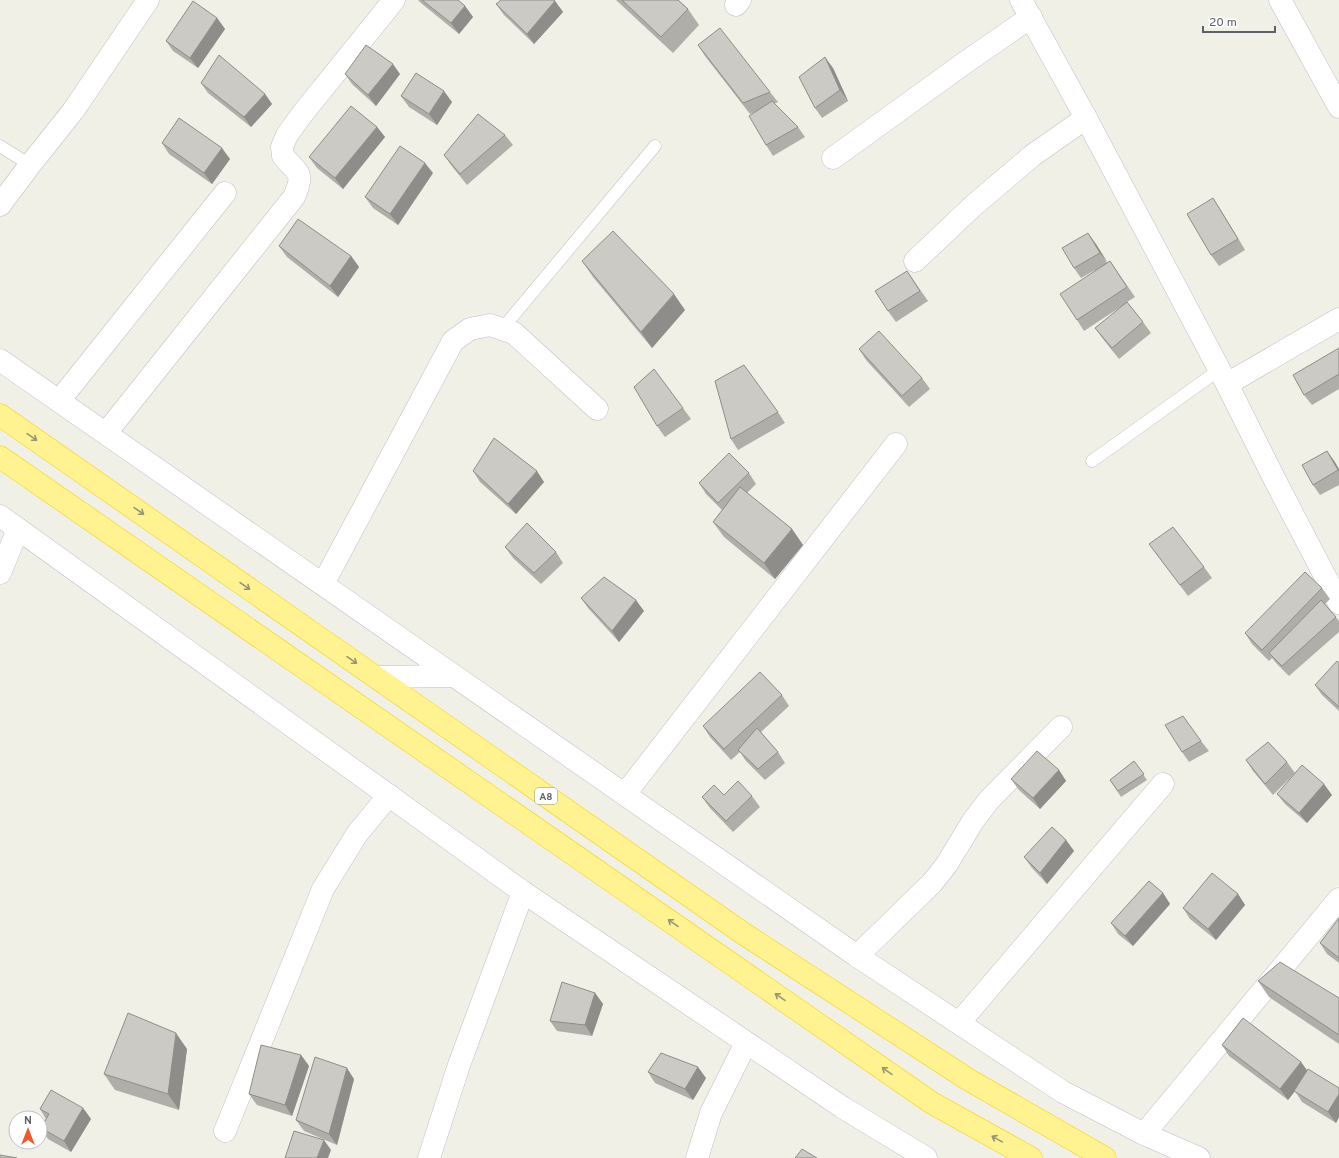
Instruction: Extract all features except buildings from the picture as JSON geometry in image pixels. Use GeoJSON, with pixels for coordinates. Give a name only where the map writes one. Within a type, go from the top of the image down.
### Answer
{"type":"FeatureCollection","features":[{"type":"Feature","properties":{"kind":"highway","name":"A8"},"geometry":{"type":"LineString","coordinates":[[0,415],[744,934],[969,1080],[1105,1158]]}},
{"type":"Feature","properties":{"kind":"highway"},"geometry":{"type":"LineString","coordinates":[[0,457],[932,1103],[1031,1158]]}},
{"type":"Feature","properties":{"kind":"street"},"geometry":{"type":"LineString","coordinates":[[0,205],[73,111],[148,0]]}},
{"type":"Feature","properties":{"kind":"street"},"geometry":{"type":"LineString","coordinates":[[106,433],[294,197],[300,185],[299,173],[283,156],[282,147],[287,135],[394,0]]}},
{"type":"Feature","properties":{"kind":"street"},"geometry":{"type":"LineString","coordinates":[[1280,0],[1339,107]]}},
{"type":"Feature","properties":{"kind":"street"},"geometry":{"type":"LineString","coordinates":[[833,158],[966,62],[1026,9],[1086,118],[1223,377],[1278,486],[1332,573],[1339,603]]}},
{"type":"Feature","properties":{"kind":"street"},"geometry":{"type":"LineString","coordinates":[[915,260],[973,206],[1032,155],[1086,118]]}},
{"type":"Feature","properties":{"kind":"street"},"geometry":{"type":"LineString","coordinates":[[60,401],[224,193]]}},
{"type":"Feature","properties":{"kind":"street"},"geometry":{"type":"LineString","coordinates":[[1223,377],[1339,319]]}},
{"type":"Feature","properties":{"kind":"street"},"geometry":{"type":"LineString","coordinates":[[323,584],[453,340],[470,329],[490,325],[514,333],[597,409]]}},
{"type":"Feature","properties":{"kind":"street"},"geometry":{"type":"LineString","coordinates":[[0,360],[857,956],[1063,1092],[1144,1134],[1199,1158]]}},
{"type":"Feature","properties":{"kind":"street"},"geometry":{"type":"LineString","coordinates":[[625,794],[896,444]]}},
{"type":"Feature","properties":{"kind":"street"},"geometry":{"type":"LineString","coordinates":[[0,516],[523,892],[842,1107],[926,1158]]}},
{"type":"Feature","properties":{"kind":"street"},"geometry":{"type":"LineString","coordinates":[[0,573],[18,529]]}},
{"type":"Feature","properties":{"kind":"street"},"geometry":{"type":"LineString","coordinates":[[376,677],[453,676]]}},
{"type":"Feature","properties":{"kind":"street"},"geometry":{"type":"LineString","coordinates":[[857,956],[932,883],[947,864],[973,821],[990,800],[1061,727]]}},
{"type":"Feature","properties":{"kind":"street"},"geometry":{"type":"LineString","coordinates":[[959,1023],[1162,784]]}},
{"type":"Feature","properties":{"kind":"street"},"geometry":{"type":"LineString","coordinates":[[225,1131],[323,889],[357,834],[389,795]]}},
{"type":"Feature","properties":{"kind":"street"},"geometry":{"type":"LineString","coordinates":[[429,1158],[458,1064],[523,892]]}},
{"type":"Feature","properties":{"kind":"street"},"geometry":{"type":"LineString","coordinates":[[1144,1134],[1339,899]]}},
{"type":"Feature","properties":{"kind":"street"},"geometry":{"type":"LineString","coordinates":[[697,1158],[711,1113],[746,1043]]}},
{"type":"Feature","properties":{"kind":"lane"},"geometry":{"type":"LineString","coordinates":[[0,146],[30,166]]}},
{"type":"Feature","properties":{"kind":"lane"},"geometry":{"type":"LineString","coordinates":[[502,329],[655,146]]}},
{"type":"Feature","properties":{"kind":"lane"},"geometry":{"type":"LineString","coordinates":[[1092,461],[1223,377]]}}]}
